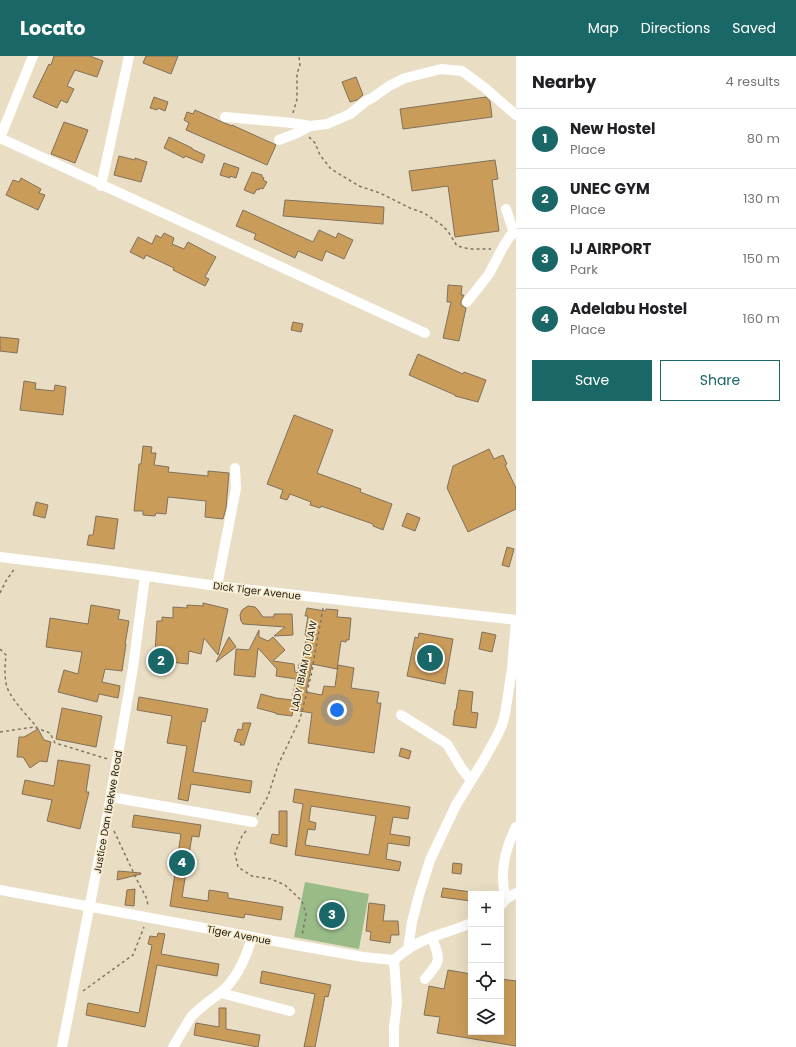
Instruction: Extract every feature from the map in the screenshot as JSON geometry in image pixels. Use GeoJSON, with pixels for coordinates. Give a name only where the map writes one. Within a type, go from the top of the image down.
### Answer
{"type":"FeatureCollection","features":[{"type":"Feature","properties":{"kind":"street"},"geometry":{"type":"LineString","coordinates":[[33,56],[0,138],[101,186],[425,334]]}},
{"type":"Feature","properties":{"kind":"street"},"geometry":{"type":"LineString","coordinates":[[101,186],[129,56]]}},
{"type":"Feature","properties":{"kind":"street"},"geometry":{"type":"LineString","coordinates":[[279,140],[306,128],[328,124],[350,114],[366,101],[389,86],[405,78],[441,69],[462,71],[485,88],[516,115]]}},
{"type":"Feature","properties":{"kind":"street"},"geometry":{"type":"LineString","coordinates":[[225,117],[292,123],[306,128]]}},
{"type":"Feature","properties":{"kind":"street"},"geometry":{"type":"LineString","coordinates":[[467,302],[489,274],[510,236],[515,233],[506,209]]}},
{"type":"Feature","properties":{"kind":"street"},"geometry":{"type":"LineString","coordinates":[[217,586],[236,488],[235,468]]}},
{"type":"Feature","properties":{"kind":"street","name":"Dick Tiger Avenue"},"geometry":{"type":"LineString","coordinates":[[0,557],[217,586],[516,620]]}},
{"type":"Feature","properties":{"kind":"street","name":"Justice Dan Ibekwe Road"},"geometry":{"type":"LineString","coordinates":[[62,1047],[91,906],[111,797],[145,576]]}},
{"type":"Feature","properties":{"kind":"street"},"geometry":{"type":"LineString","coordinates":[[408,949],[412,922],[430,860],[456,805],[497,736],[505,714],[512,669],[516,620]]}},
{"type":"Feature","properties":{"kind":"street"},"geometry":{"type":"LineString","coordinates":[[401,715],[447,744],[462,769],[471,780]]}},
{"type":"Feature","properties":{"kind":"street"},"geometry":{"type":"LineString","coordinates":[[111,797],[253,822]]}},
{"type":"Feature","properties":{"kind":"street"},"geometry":{"type":"LineString","coordinates":[[503,891],[503,867],[509,844],[516,827]]}},
{"type":"Feature","properties":{"kind":"street","name":"Tiger Avenue"},"geometry":{"type":"LineString","coordinates":[[0,890],[300,946],[363,957],[394,960]]}},
{"type":"Feature","properties":{"kind":"street"},"geometry":{"type":"LineString","coordinates":[[504,901],[516,893]]}},
{"type":"Feature","properties":{"kind":"street"},"geometry":{"type":"LineString","coordinates":[[394,1047],[394,1026],[397,1003],[394,960],[402,953],[420,942],[468,924]]}},
{"type":"Feature","properties":{"kind":"street"},"geometry":{"type":"LineString","coordinates":[[173,1047],[191,1017],[221,993],[235,978],[248,950],[252,937]]}},
{"type":"Feature","properties":{"kind":"street"},"geometry":{"type":"LineString","coordinates":[[425,979],[439,959],[432,937]]}},
{"type":"Feature","properties":{"kind":"street"},"geometry":{"type":"LineString","coordinates":[[221,993],[290,1011]]}},
{"type":"Feature","properties":{"kind":"path"},"geometry":{"type":"LineString","coordinates":[[292,123],[292,115],[297,99],[298,74],[300,66],[299,56]]}},
{"type":"Feature","properties":{"kind":"path"},"geometry":{"type":"LineString","coordinates":[[306,128],[316,143],[320,155],[331,169],[359,186],[380,193],[410,208],[424,213],[442,226],[449,233],[457,246],[470,249],[502,249]]}},
{"type":"Feature","properties":{"kind":"path"},"geometry":{"type":"LineString","coordinates":[[0,593],[6,581],[21,560]]}},
{"type":"Feature","properties":{"kind":"path","name":"LADY IBIAM TO LAW"},"geometry":{"type":"LineString","coordinates":[[300,946],[306,914],[302,902],[285,885],[271,879],[252,876],[238,867],[236,853],[242,836],[253,822],[268,796],[278,765],[300,719],[311,676],[324,599]]}},
{"type":"Feature","properties":{"kind":"path"},"geometry":{"type":"LineString","coordinates":[[0,649],[6,655],[5,670],[7,687],[16,702],[38,729]]}},
{"type":"Feature","properties":{"kind":"path"},"geometry":{"type":"LineString","coordinates":[[0,732],[30,727],[50,733],[54,743],[117,761]]}},
{"type":"Feature","properties":{"kind":"green space"},"geometry":{"type":"Polygon","coordinates":[[[305,882],[369,894],[359,949],[294,937],[305,882]]]}},
{"type":"Feature","properties":{"kind":"building"},"geometry":{"type":"Polygon","coordinates":[[[54,56],[90,56],[103,61],[97,77],[75,70],[67,86],[74,89],[67,103],[61,100],[57,108],[33,97],[49,64],[51,65],[54,56]]]}},
{"type":"Feature","properties":{"kind":"building"},"geometry":{"type":"Polygon","coordinates":[[[146,56],[178,56],[171,74],[143,63],[146,56]]]}},
{"type":"Feature","properties":{"kind":"building"},"geometry":{"type":"Polygon","coordinates":[[[356,77],[363,95],[357,100],[350,102],[342,82],[356,77]]]}},
{"type":"Feature","properties":{"kind":"building"},"geometry":{"type":"Polygon","coordinates":[[[154,97],[168,102],[165,111],[158,108],[157,110],[150,108],[154,97]]]}},
{"type":"Feature","properties":{"kind":"building"},"geometry":{"type":"Polygon","coordinates":[[[486,97],[490,101],[492,117],[403,129],[400,109],[486,97]]]}},
{"type":"Feature","properties":{"kind":"building"},"geometry":{"type":"Polygon","coordinates":[[[195,110],[276,145],[267,165],[186,130],[189,123],[184,120],[187,112],[193,114],[195,110]]]}},
{"type":"Feature","properties":{"kind":"building"},"geometry":{"type":"Polygon","coordinates":[[[64,122],[88,130],[75,163],[51,154],[64,122]]]}},
{"type":"Feature","properties":{"kind":"building"},"geometry":{"type":"Polygon","coordinates":[[[169,137],[205,155],[202,163],[185,156],[184,158],[164,148],[169,137]]]}},
{"type":"Feature","properties":{"kind":"building"},"geometry":{"type":"Polygon","coordinates":[[[119,156],[135,160],[135,158],[147,162],[141,182],[114,175],[119,156]]]}},
{"type":"Feature","properties":{"kind":"building"},"geometry":{"type":"Polygon","coordinates":[[[495,160],[498,179],[492,180],[499,231],[455,237],[448,186],[412,191],[409,171],[495,160]]]}},
{"type":"Feature","properties":{"kind":"building"},"geometry":{"type":"Polygon","coordinates":[[[224,163],[239,168],[236,178],[220,175],[224,163]]]}},
{"type":"Feature","properties":{"kind":"building"},"geometry":{"type":"Polygon","coordinates":[[[252,172],[262,175],[264,178],[263,180],[267,182],[263,189],[257,189],[254,194],[244,190],[252,172]]]}},
{"type":"Feature","properties":{"kind":"building"},"geometry":{"type":"Polygon","coordinates":[[[21,178],[41,189],[39,193],[45,195],[38,210],[6,195],[13,180],[19,182],[21,178]]]}},
{"type":"Feature","properties":{"kind":"building"},"geometry":{"type":"Polygon","coordinates":[[[285,200],[384,207],[383,224],[283,216],[285,200]]]}},
{"type":"Feature","properties":{"kind":"building"},"geometry":{"type":"Polygon","coordinates":[[[243,210],[313,242],[319,230],[336,238],[338,233],[353,240],[344,259],[326,251],[322,261],[298,251],[295,258],[254,239],[256,234],[236,226],[243,210]]]}},
{"type":"Feature","properties":{"kind":"building"},"geometry":{"type":"Polygon","coordinates":[[[164,233],[174,238],[172,244],[184,249],[188,242],[216,257],[205,277],[209,279],[205,286],[173,270],[174,268],[146,255],[144,259],[130,252],[138,237],[152,244],[156,235],[161,238],[164,233]]]}},
{"type":"Feature","properties":{"kind":"building"},"geometry":{"type":"Polygon","coordinates":[[[448,285],[462,286],[461,295],[464,295],[461,305],[466,308],[459,341],[443,338],[451,302],[447,302],[448,285]]]}},
{"type":"Feature","properties":{"kind":"building"},"geometry":{"type":"Polygon","coordinates":[[[293,322],[303,324],[301,332],[291,330],[293,322]]]}},
{"type":"Feature","properties":{"kind":"building"},"geometry":{"type":"Polygon","coordinates":[[[0,337],[19,339],[17,353],[0,351],[0,337]]]}},
{"type":"Feature","properties":{"kind":"building"},"geometry":{"type":"Polygon","coordinates":[[[418,354],[463,374],[464,372],[486,380],[478,402],[455,396],[409,375],[418,354]]]}},
{"type":"Feature","properties":{"kind":"building"},"geometry":{"type":"Polygon","coordinates":[[[24,381],[36,383],[35,389],[54,391],[55,385],[66,387],[63,415],[20,410],[24,381]]]}},
{"type":"Feature","properties":{"kind":"building"},"geometry":{"type":"Polygon","coordinates":[[[294,415],[333,430],[317,473],[361,489],[360,492],[392,504],[383,530],[373,526],[373,524],[321,506],[320,508],[310,505],[311,502],[290,494],[287,500],[280,498],[283,490],[267,484],[294,415]]]}},
{"type":"Feature","properties":{"kind":"building"},"geometry":{"type":"Polygon","coordinates":[[[143,446],[152,447],[151,453],[156,453],[154,465],[169,467],[168,472],[208,476],[208,471],[229,473],[226,508],[223,519],[205,517],[206,501],[168,497],[166,514],[156,513],[155,516],[143,515],[143,511],[134,511],[139,464],[141,464],[143,446]]]}},
{"type":"Feature","properties":{"kind":"building"},"geometry":{"type":"Polygon","coordinates":[[[489,449],[494,459],[503,455],[507,464],[505,465],[516,488],[516,509],[468,532],[447,488],[453,466],[489,449]]]}},
{"type":"Feature","properties":{"kind":"building"},"geometry":{"type":"Polygon","coordinates":[[[36,502],[48,505],[45,518],[33,515],[36,502]]]}},
{"type":"Feature","properties":{"kind":"building"},"geometry":{"type":"Polygon","coordinates":[[[407,513],[420,518],[415,531],[402,526],[407,513]]]}},
{"type":"Feature","properties":{"kind":"building"},"geometry":{"type":"Polygon","coordinates":[[[96,516],[118,519],[114,549],[87,545],[89,535],[93,535],[96,516]]]}},
{"type":"Feature","properties":{"kind":"building"},"geometry":{"type":"Polygon","coordinates":[[[507,547],[514,549],[509,567],[502,565],[507,547]]]}},
{"type":"Feature","properties":{"kind":"building"},"geometry":{"type":"Polygon","coordinates":[[[203,603],[228,609],[218,655],[204,638],[201,654],[189,651],[188,664],[170,662],[168,669],[151,665],[153,653],[155,653],[157,621],[162,621],[162,617],[173,618],[173,607],[187,608],[187,605],[203,606],[203,603]]]}},
{"type":"Feature","properties":{"kind":"building"},"geometry":{"type":"Polygon","coordinates":[[[91,605],[120,610],[118,619],[129,621],[122,671],[105,669],[102,682],[120,686],[118,698],[99,694],[97,702],[58,692],[64,670],[78,674],[82,652],[46,647],[50,618],[88,624],[91,605]]]}},
{"type":"Feature","properties":{"kind":"building"},"geometry":{"type":"Polygon","coordinates":[[[248,606],[255,607],[263,617],[274,617],[274,614],[292,614],[293,635],[274,636],[285,627],[243,624],[240,615],[242,610],[248,606]]]}},
{"type":"Feature","properties":{"kind":"building"},"geometry":{"type":"Polygon","coordinates":[[[307,608],[325,611],[326,609],[338,610],[337,617],[351,618],[349,640],[346,640],[346,642],[341,641],[337,669],[312,664],[306,692],[322,695],[324,686],[335,687],[338,665],[354,668],[351,688],[379,692],[377,703],[381,703],[374,753],[308,743],[312,713],[293,710],[292,716],[276,714],[257,708],[261,694],[292,700],[296,679],[276,676],[277,669],[258,648],[255,677],[234,675],[236,649],[249,650],[259,630],[259,637],[268,641],[273,637],[285,650],[273,661],[294,664],[295,672],[298,673],[307,635],[305,635],[308,616],[305,616],[307,608]]]}},
{"type":"Feature","properties":{"kind":"building"},"geometry":{"type":"Polygon","coordinates":[[[482,632],[496,635],[492,652],[479,649],[482,632]]]}},
{"type":"Feature","properties":{"kind":"building"},"geometry":{"type":"Polygon","coordinates":[[[419,633],[453,639],[445,684],[407,676],[415,637],[418,638],[419,633]]]}},
{"type":"Feature","properties":{"kind":"building"},"geometry":{"type":"Polygon","coordinates":[[[229,637],[236,647],[216,662],[229,637]]]}},
{"type":"Feature","properties":{"kind":"building"},"geometry":{"type":"Polygon","coordinates":[[[459,690],[473,692],[471,712],[478,713],[476,728],[453,725],[459,690]]]}},
{"type":"Feature","properties":{"kind":"building"},"geometry":{"type":"Polygon","coordinates":[[[139,697],[208,709],[205,722],[202,721],[193,772],[252,781],[250,793],[191,784],[188,801],[178,799],[187,746],[167,743],[172,716],[137,710],[139,697]]]}},
{"type":"Feature","properties":{"kind":"building"},"geometry":{"type":"Polygon","coordinates":[[[62,708],[102,716],[96,747],[56,739],[62,708]]]}},
{"type":"Feature","properties":{"kind":"building"},"geometry":{"type":"Polygon","coordinates":[[[243,723],[251,723],[244,745],[240,745],[241,743],[234,741],[238,729],[242,730],[243,723]]]}},
{"type":"Feature","properties":{"kind":"building"},"geometry":{"type":"Polygon","coordinates":[[[38,729],[44,740],[51,742],[47,762],[40,761],[30,768],[23,757],[17,757],[19,737],[24,737],[38,729]]]}},
{"type":"Feature","properties":{"kind":"building"},"geometry":{"type":"Polygon","coordinates":[[[401,748],[411,751],[409,759],[399,756],[401,748]]]}},
{"type":"Feature","properties":{"kind":"building"},"geometry":{"type":"Polygon","coordinates":[[[58,760],[90,765],[86,792],[89,792],[80,829],[47,821],[52,800],[22,794],[25,780],[54,786],[58,760]]]}},
{"type":"Feature","properties":{"kind":"building"},"geometry":{"type":"Polygon","coordinates":[[[295,789],[410,807],[408,819],[393,817],[390,834],[410,837],[409,846],[388,843],[386,859],[401,862],[399,871],[295,855],[303,804],[293,802],[295,789]],[[311,806],[309,821],[316,823],[315,830],[308,829],[305,845],[369,855],[376,816],[311,806]]]}},
{"type":"Feature","properties":{"kind":"building"},"geometry":{"type":"Polygon","coordinates":[[[279,811],[287,811],[287,847],[270,843],[272,834],[279,835],[279,811]]]}},
{"type":"Feature","properties":{"kind":"building"},"geometry":{"type":"Polygon","coordinates":[[[134,815],[201,825],[199,837],[192,836],[182,897],[208,901],[209,890],[228,893],[228,898],[283,907],[281,920],[245,914],[244,918],[170,906],[181,834],[132,827],[134,815]]]}},
{"type":"Feature","properties":{"kind":"building"},"geometry":{"type":"Polygon","coordinates":[[[453,863],[462,864],[461,874],[452,873],[453,863]]]}},
{"type":"Feature","properties":{"kind":"building"},"geometry":{"type":"Polygon","coordinates":[[[118,871],[141,873],[141,874],[117,880],[118,871]]]}},
{"type":"Feature","properties":{"kind":"building"},"geometry":{"type":"Polygon","coordinates":[[[443,888],[468,892],[468,901],[441,897],[443,888]]]}},
{"type":"Feature","properties":{"kind":"building"},"geometry":{"type":"Polygon","coordinates":[[[135,889],[134,906],[125,905],[127,890],[135,889]]]}},
{"type":"Feature","properties":{"kind":"building"},"geometry":{"type":"Polygon","coordinates":[[[369,903],[385,905],[383,921],[398,921],[399,935],[391,935],[390,943],[370,940],[371,932],[366,931],[369,903]]]}},
{"type":"Feature","properties":{"kind":"building"},"geometry":{"type":"Polygon","coordinates":[[[158,933],[165,934],[161,954],[219,964],[217,976],[157,965],[145,1027],[86,1015],[88,1003],[139,1013],[152,945],[148,944],[150,936],[157,937],[158,933]]]}},
{"type":"Feature","properties":{"kind":"building"},"geometry":{"type":"Polygon","coordinates":[[[448,970],[468,973],[468,1035],[504,1035],[504,979],[516,981],[516,1046],[437,1033],[440,1017],[424,1015],[429,986],[444,989],[448,970]]]}},
{"type":"Feature","properties":{"kind":"building"},"geometry":{"type":"Polygon","coordinates":[[[262,971],[331,985],[328,997],[325,996],[315,1047],[304,1047],[315,994],[260,983],[262,971]]]}},
{"type":"Feature","properties":{"kind":"building"},"geometry":{"type":"Polygon","coordinates":[[[219,1008],[226,1008],[226,1029],[260,1035],[258,1047],[194,1035],[196,1023],[219,1027],[219,1008]]]}},
{"type":"Feature","properties":{"kind":"place","name":"New Hostel"},"geometry":{"type":"Point","coordinates":[430,658]}},
{"type":"Feature","properties":{"kind":"place","name":"UNEC GYM"},"geometry":{"type":"Point","coordinates":[161,661]}},
{"type":"Feature","properties":{"kind":"place","name":"Adelabu Hostel"},"geometry":{"type":"Point","coordinates":[182,863]}},
{"type":"Feature","properties":{"kind":"place","name":"IJ AIRPORT"},"geometry":{"type":"Point","coordinates":[332,915]}}]}
